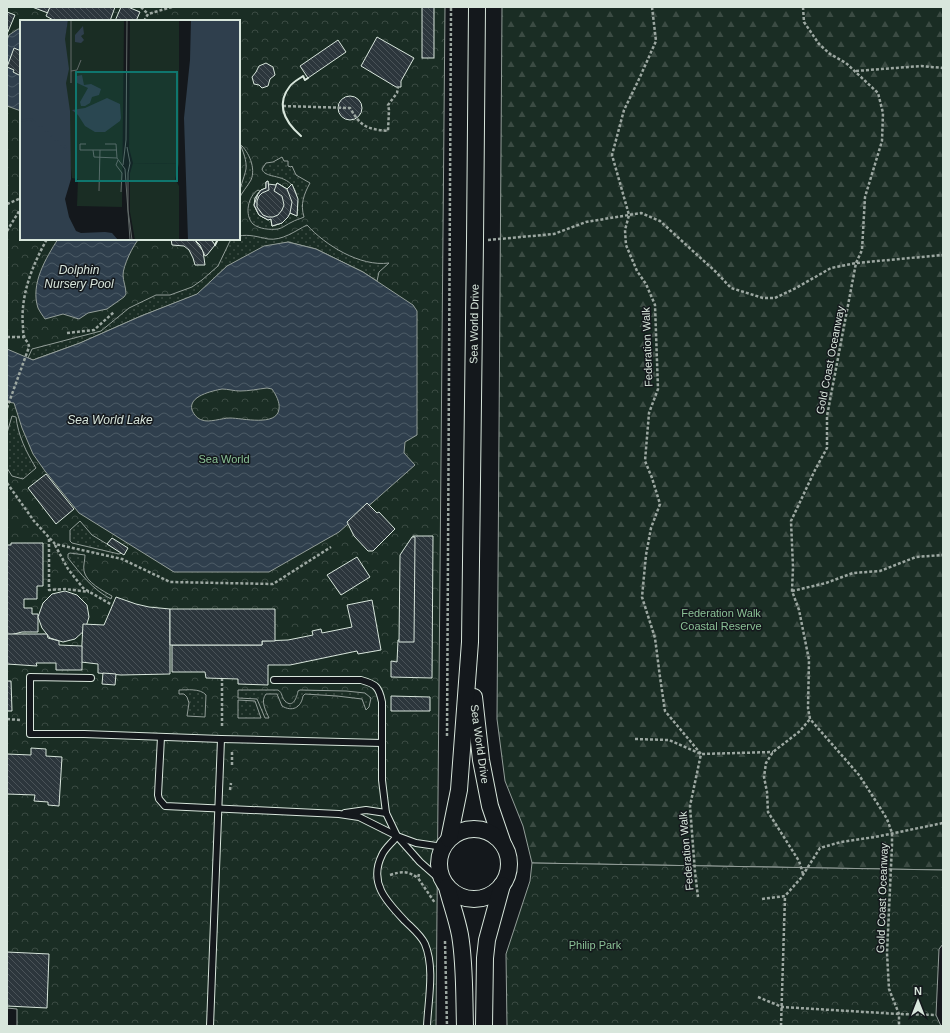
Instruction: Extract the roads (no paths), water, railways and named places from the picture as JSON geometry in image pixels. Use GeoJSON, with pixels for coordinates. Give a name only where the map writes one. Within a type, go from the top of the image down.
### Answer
{"type":"FeatureCollection","features":[{"type":"Feature","properties":{"kind":"street","name":"Sea World Drive"},"geometry":{"type":"LineString","coordinates":[[446,843],[459,790],[470,642],[477,7]]}},
{"type":"Feature","properties":{"kind":"street","name":"Sea World Drive"},"geometry":{"type":"LineString","coordinates":[[470,642],[480,760],[490,806],[503,844]]}},
{"type":"Feature","properties":{"kind":"street"},"geometry":{"type":"LineString","coordinates":[[465,1026],[463,965],[460,937],[456,915],[446,886],[440,876],[438,866],[439,856],[446,843],[457,833],[466,829],[487,831],[496,836],[503,844],[509,864],[487,940],[485,958],[484,1026]]}},
{"type":"Feature","properties":{"kind":"street"},"geometry":{"type":"LineString","coordinates":[[446,886],[462,897],[473,899],[494,893],[502,885]]}},
{"type":"Feature","properties":{"kind":"lane"},"geometry":{"type":"LineString","coordinates":[[91,678],[30,677],[30,734],[84,734],[382,743]]}},
{"type":"Feature","properties":{"kind":"lane"},"geometry":{"type":"LineString","coordinates":[[274,680],[360,680],[369,682],[376,686],[382,702],[382,780],[386,813],[397,836],[422,864],[446,886]]}},
{"type":"Feature","properties":{"kind":"lane"},"geometry":{"type":"LineString","coordinates":[[161,737],[158,795],[161,803],[165,806],[171,808],[339,814],[359,817],[397,836],[416,843],[446,843]]}},
{"type":"Feature","properties":{"kind":"lane"},"geometry":{"type":"LineString","coordinates":[[210,1026],[221,739]]}},
{"type":"Feature","properties":{"kind":"lane"},"geometry":{"type":"LineString","coordinates":[[339,814],[366,810],[386,813]]}},
{"type":"Feature","properties":{"kind":"lane"},"geometry":{"type":"LineString","coordinates":[[397,836],[382,854],[378,867],[377,882],[389,903],[415,930],[424,943],[429,959],[430,975],[427,1026]]}},
{"type":"Feature","properties":{"kind":"water"},"geometry":{"type":"Polygon","coordinates":[[[20,29],[20,111],[7,106],[7,40],[9,35],[20,29]]]}},
{"type":"Feature","properties":{"kind":"water","name":"Dolphin Nursery Pool"},"geometry":{"type":"Polygon","coordinates":[[[57,240],[138,240],[129,256],[123,271],[126,289],[126,294],[124,297],[107,309],[88,313],[79,319],[63,314],[45,319],[38,308],[36,290],[40,272],[57,240]]]}},
{"type":"Feature","properties":{"kind":"water","name":"Sea World Lake"},"geometry":{"type":"Polygon","coordinates":[[[288,242],[316,249],[363,272],[413,305],[417,311],[417,435],[405,442],[404,453],[415,465],[339,532],[269,572],[174,572],[79,513],[45,471],[33,454],[22,428],[14,403],[7,402],[7,349],[33,360],[80,343],[141,316],[197,294],[227,266],[264,246],[288,242]],[[267,388],[240,391],[222,389],[213,391],[197,398],[192,405],[192,410],[198,418],[205,421],[230,418],[266,420],[277,415],[279,409],[278,401],[272,389],[267,388]]]}},
{"type":"Feature","properties":{"kind":"park label","name":"Sea World"},"geometry":{"type":"Point","coordinates":[224,459]}},
{"type":"Feature","properties":{"kind":"park label","name":"Federation Walk Coastal Reserve"},"geometry":{"type":"Point","coordinates":[721,619]}},
{"type":"Feature","properties":{"kind":"park label","name":"Philip Park"},"geometry":{"type":"Point","coordinates":[595,945]}}]}
